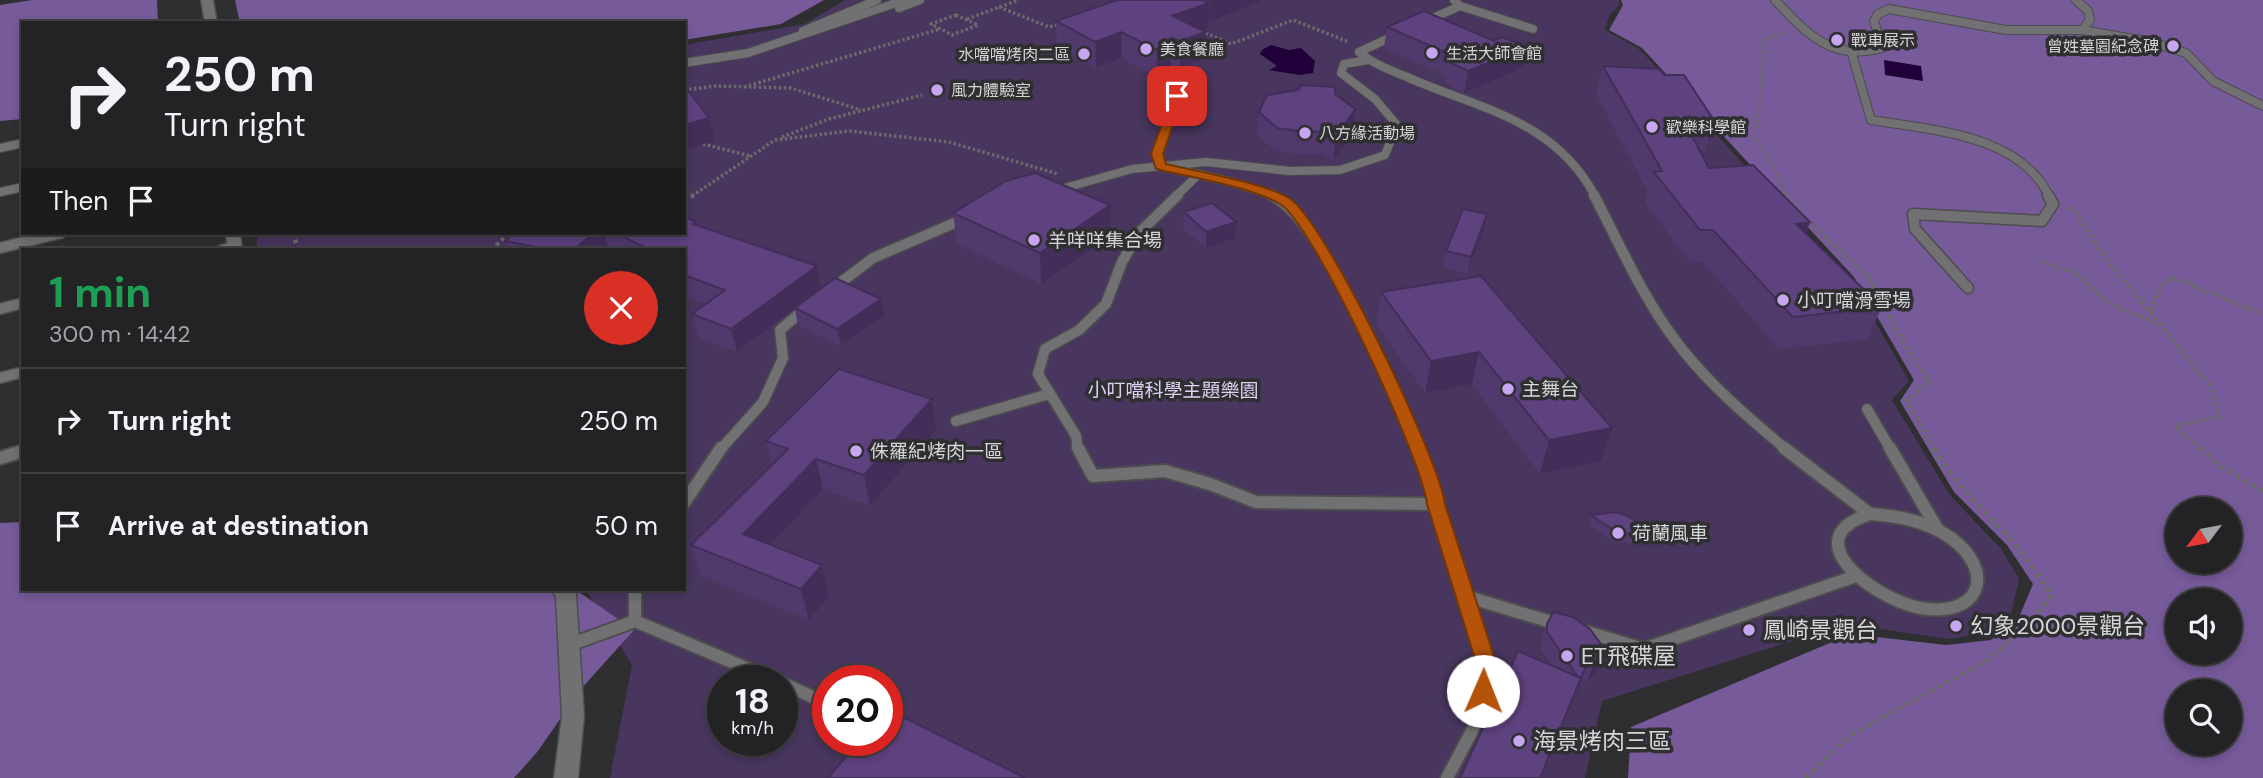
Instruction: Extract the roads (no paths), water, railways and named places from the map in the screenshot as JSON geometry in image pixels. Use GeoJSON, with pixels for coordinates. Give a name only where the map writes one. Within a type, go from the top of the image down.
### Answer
{"type":"FeatureCollection","features":[{"type":"Feature","properties":{"kind":"street"},"geometry":{"type":"LineString","coordinates":[[207,0],[211,21]]}},
{"type":"Feature","properties":{"kind":"street"},"geometry":{"type":"LineString","coordinates":[[563,591],[566,595],[573,716],[566,778]]}},
{"type":"Feature","properties":{"kind":"lane"},"geometry":{"type":"LineString","coordinates":[[786,42],[810,26],[877,0]]}},
{"type":"Feature","properties":{"kind":"lane"},"geometry":{"type":"LineString","coordinates":[[686,63],[748,53],[905,0]]}},
{"type":"Feature","properties":{"kind":"lane"},"geometry":{"type":"LineString","coordinates":[[786,42],[836,31],[920,0]]}},
{"type":"Feature","properties":{"kind":"lane"},"geometry":{"type":"LineString","coordinates":[[1775,0],[1806,33],[1828,47],[1852,54],[1870,53],[1882,48],[1874,21],[1878,14],[1889,9],[2006,30],[2082,30],[2151,42],[2186,53],[2213,81],[2263,106]]}},
{"type":"Feature","properties":{"kind":"lane"},"geometry":{"type":"LineString","coordinates":[[2076,0],[2088,11],[2090,20],[2082,30]]}},
{"type":"Feature","properties":{"kind":"lane"},"geometry":{"type":"LineString","coordinates":[[1417,25],[1457,3],[1533,29]]}},
{"type":"Feature","properties":{"kind":"lane"},"geometry":{"type":"LineString","coordinates":[[1404,31],[1359,52],[1368,60],[1429,87],[1501,112],[1554,144],[1588,184],[1645,293],[1682,349],[1739,410],[1796,458],[1870,514]]}},
{"type":"Feature","properties":{"kind":"lane"},"geometry":{"type":"LineString","coordinates":[[1852,54],[1871,120],[1989,145],[2040,176],[2053,204],[2042,221],[1997,222],[1952,215],[1913,214],[1915,229],[1968,288]]}},
{"type":"Feature","properties":{"kind":"lane"},"geometry":{"type":"LineString","coordinates":[[1050,192],[1132,169],[1206,162],[1290,171],[1340,170],[1385,155],[1397,125],[1375,99],[1341,73],[1344,64],[1368,60]]}},
{"type":"Feature","properties":{"kind":"lane"},"geometry":{"type":"LineString","coordinates":[[1161,166],[1157,154],[1183,78],[1173,70]]}},
{"type":"Feature","properties":{"kind":"lane"},"geometry":{"type":"LineString","coordinates":[[0,148],[21,143]]}},
{"type":"Feature","properties":{"kind":"lane"},"geometry":{"type":"LineString","coordinates":[[1161,166],[1199,174],[1286,201],[1317,239],[1397,397],[1434,486],[1436,504],[1489,672],[1473,729],[1447,778]]}},
{"type":"Feature","properties":{"kind":"lane"},"geometry":{"type":"LineString","coordinates":[[1199,174],[1138,234],[1122,262],[1106,304],[1079,330],[1045,349],[1038,374],[1076,436],[1078,452],[1093,475],[1165,471],[1210,484],[1256,502],[1436,504]]}},
{"type":"Feature","properties":{"kind":"lane"},"geometry":{"type":"LineString","coordinates":[[0,192],[21,187]]}},
{"type":"Feature","properties":{"kind":"lane"},"geometry":{"type":"LineString","coordinates":[[825,294],[873,258],[977,214]]}},
{"type":"Feature","properties":{"kind":"lane"},"geometry":{"type":"LineString","coordinates":[[0,248],[53,235]]}},
{"type":"Feature","properties":{"kind":"lane"},"geometry":{"type":"LineString","coordinates":[[686,500],[727,440],[763,402],[783,358],[780,330],[815,302]]}},
{"type":"Feature","properties":{"kind":"lane"},"geometry":{"type":"LineString","coordinates":[[0,309],[21,304]]}},
{"type":"Feature","properties":{"kind":"lane"},"geometry":{"type":"LineString","coordinates":[[0,378],[21,373]]}},
{"type":"Feature","properties":{"kind":"lane"},"geometry":{"type":"LineString","coordinates":[[956,421],[1049,394]]}},
{"type":"Feature","properties":{"kind":"lane"},"geometry":{"type":"LineString","coordinates":[[1867,409],[1939,531]]}},
{"type":"Feature","properties":{"kind":"lane"},"geometry":{"type":"LineString","coordinates":[[0,458],[21,452]]}},
{"type":"Feature","properties":{"kind":"lane"},"geometry":{"type":"LineString","coordinates":[[1870,514],[1892,514],[1939,531],[1959,545],[1973,562],[1980,578],[1978,593],[1967,604],[1949,610],[1913,606],[1876,591],[1856,576],[1837,546],[1838,534],[1844,524],[1855,517],[1870,514]]}},
{"type":"Feature","properties":{"kind":"lane"},"geometry":{"type":"LineString","coordinates":[[1465,596],[1644,649],[1856,576]]}},
{"type":"Feature","properties":{"kind":"lane"},"geometry":{"type":"LineString","coordinates":[[635,591],[635,621]]}},
{"type":"Feature","properties":{"kind":"lane"},"geometry":{"type":"LineString","coordinates":[[569,645],[635,621],[739,665]]}},
{"type":"Feature","properties":{"kind":"place","name":"戰車展示"},"geometry":{"type":"Point","coordinates":[1837,40]}},
{"type":"Feature","properties":{"kind":"place","name":"曾姓墓園紀念碑"},"geometry":{"type":"Point","coordinates":[2173,46]}},
{"type":"Feature","properties":{"kind":"place","name":"美食餐廳"},"geometry":{"type":"Point","coordinates":[1146,49]}},
{"type":"Feature","properties":{"kind":"place","name":"生活大師會館"},"geometry":{"type":"Point","coordinates":[1432,53]}},
{"type":"Feature","properties":{"kind":"place","name":"水噹噹烤肉二區"},"geometry":{"type":"Point","coordinates":[1084,54]}},
{"type":"Feature","properties":{"kind":"place","name":"風力體驗室"},"geometry":{"type":"Point","coordinates":[937,90]}},
{"type":"Feature","properties":{"kind":"place","name":"歡樂科學館"},"geometry":{"type":"Point","coordinates":[1652,127]}},
{"type":"Feature","properties":{"kind":"place","name":"八方緣活動場"},"geometry":{"type":"Point","coordinates":[1305,133]}},
{"type":"Feature","properties":{"kind":"place","name":"羊咩咩集合場"},"geometry":{"type":"Point","coordinates":[1034,240]}},
{"type":"Feature","properties":{"kind":"place","name":"小叮噹滑雪場"},"geometry":{"type":"Point","coordinates":[1783,300]}},
{"type":"Feature","properties":{"kind":"place","name":"主舞台"},"geometry":{"type":"Point","coordinates":[1508,389]}},
{"type":"Feature","properties":{"kind":"place","name":"侏羅紀烤肉一區"},"geometry":{"type":"Point","coordinates":[856,451]}},
{"type":"Feature","properties":{"kind":"place","name":"荷蘭風車"},"geometry":{"type":"Point","coordinates":[1618,533]}},
{"type":"Feature","properties":{"kind":"place","name":"幻象2000景觀台"},"geometry":{"type":"Point","coordinates":[1956,626]}},
{"type":"Feature","properties":{"kind":"place","name":"鳳崎景觀台"},"geometry":{"type":"Point","coordinates":[1749,630]}},
{"type":"Feature","properties":{"kind":"place","name":"ET飛碟屋"},"geometry":{"type":"Point","coordinates":[1567,656]}},
{"type":"Feature","properties":{"kind":"place","name":"海景烤肉三區"},"geometry":{"type":"Point","coordinates":[1519,741]}},
{"type":"Feature","properties":{"kind":"park label","name":"小叮噹科學主題樂園"},"geometry":{"type":"Point","coordinates":[1173,390]}}]}
